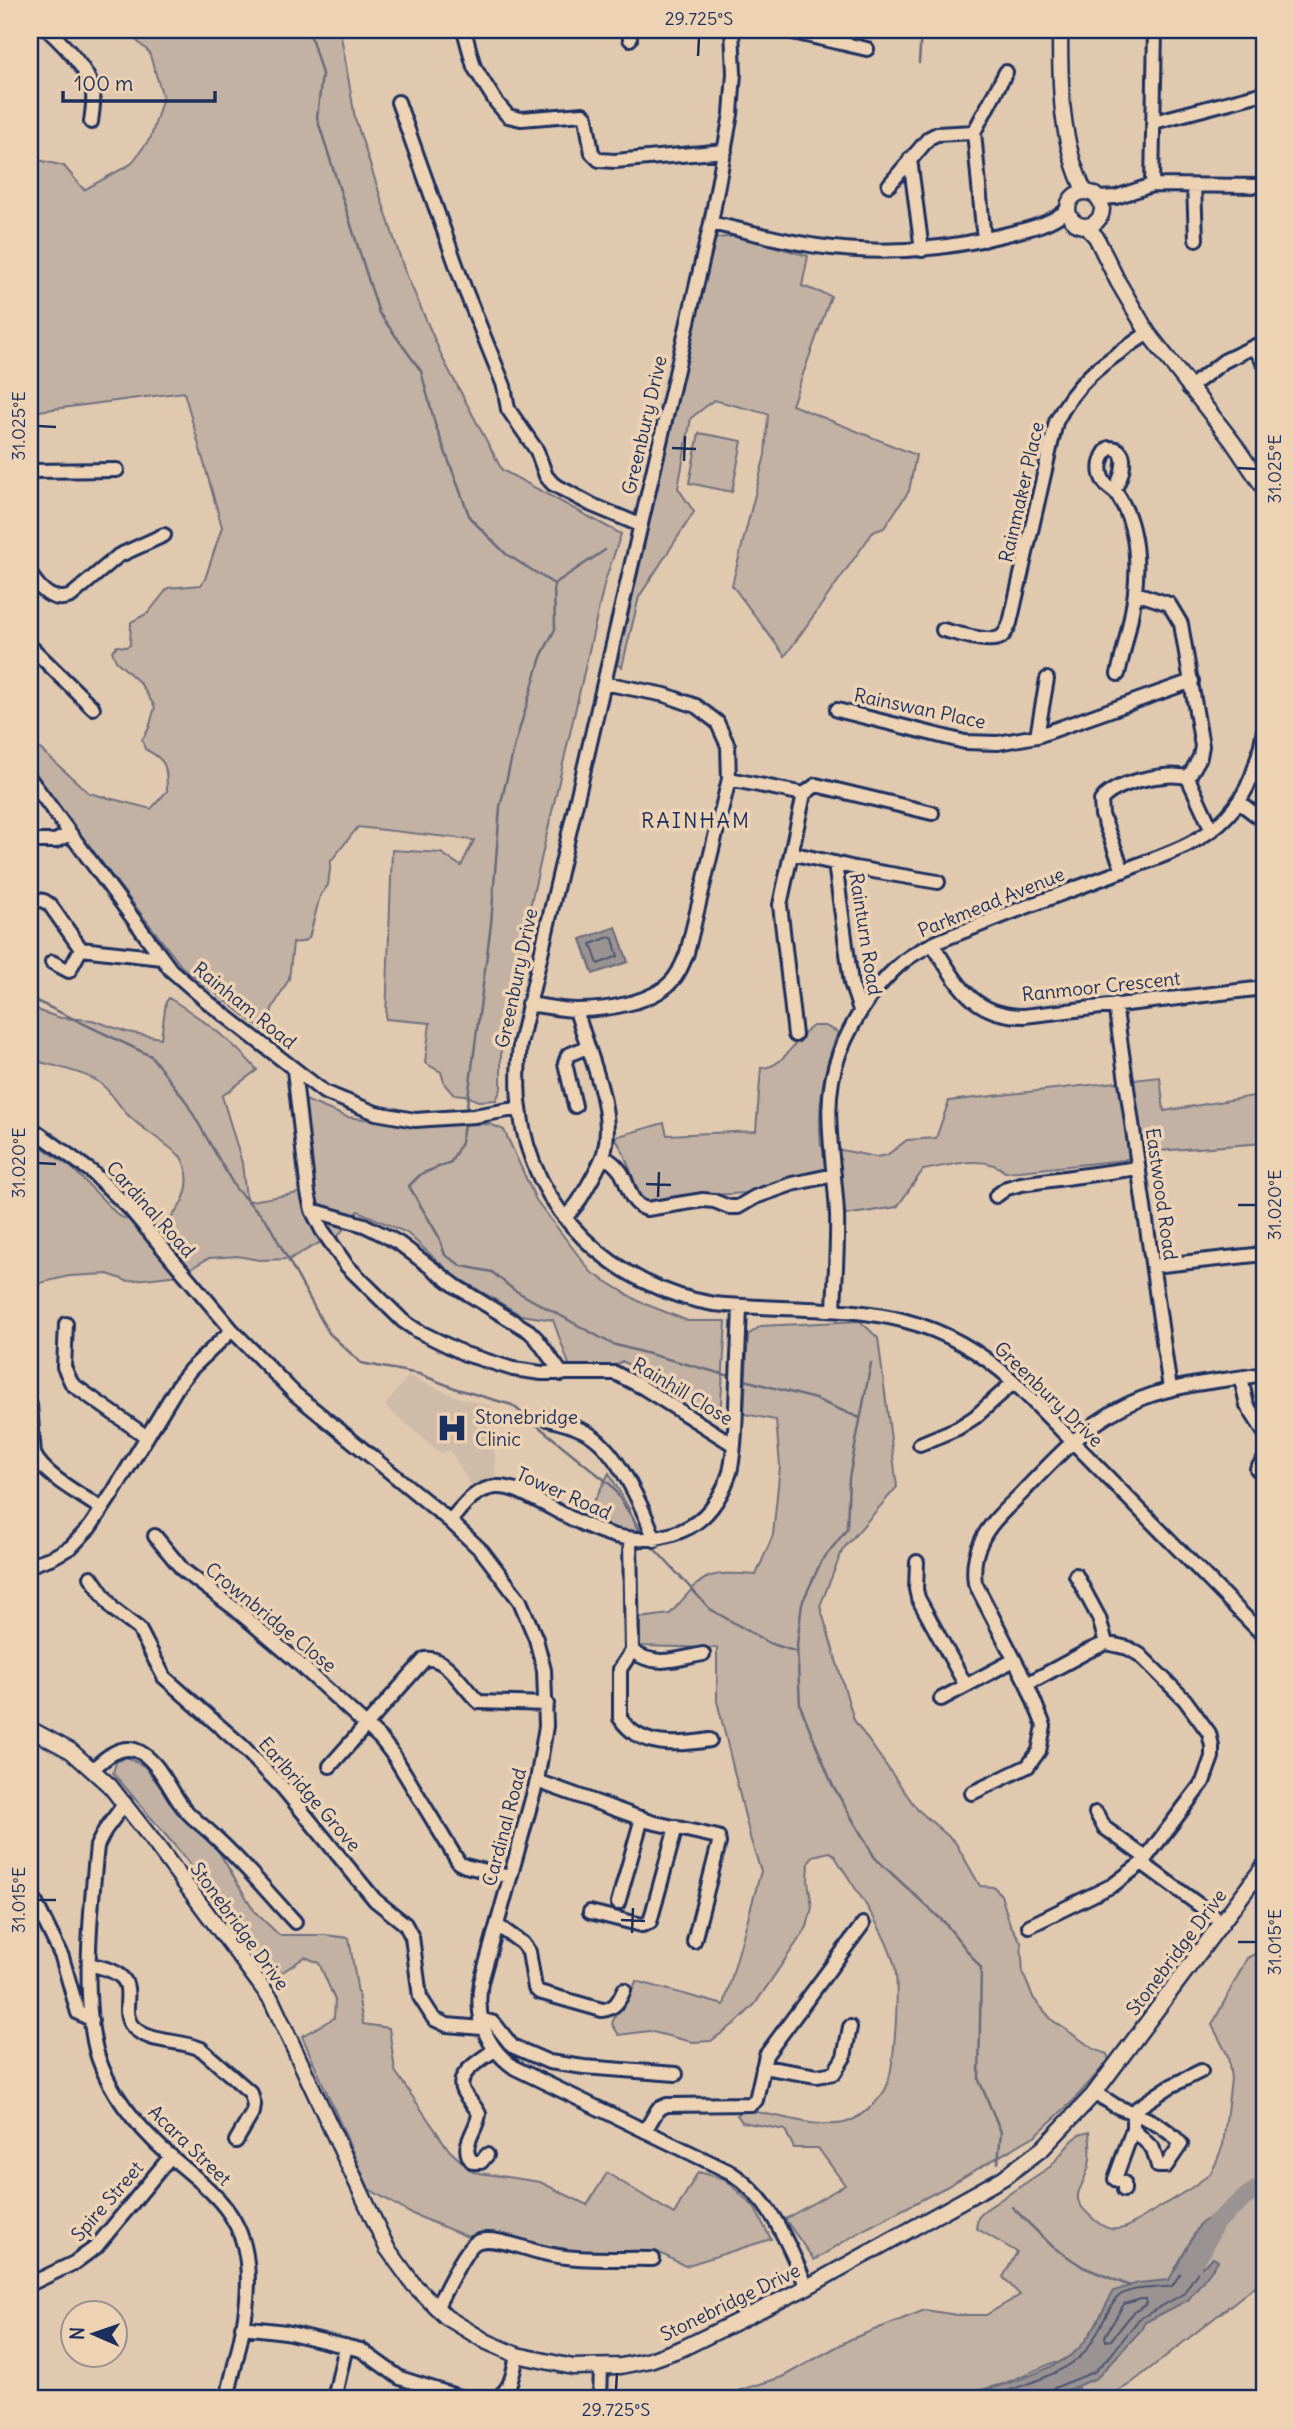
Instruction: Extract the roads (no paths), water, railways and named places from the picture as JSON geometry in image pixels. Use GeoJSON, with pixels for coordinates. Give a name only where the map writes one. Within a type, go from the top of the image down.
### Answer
{"type":"FeatureCollection","features":[{"type":"Feature","properties":{"kind":"street"},"geometry":{"type":"LineString","coordinates":[[48,30],[73,57],[90,83],[94,92],[91,122]]}},
{"type":"Feature","properties":{"kind":"street"},"geometry":{"type":"LineString","coordinates":[[464,30],[474,67],[503,112],[514,118],[583,114],[586,117],[592,153],[598,160],[615,161],[725,151]]}},
{"type":"Feature","properties":{"kind":"street","name":"Greenbury Drive"},"geometry":{"type":"LineString","coordinates":[[732,30],[733,90],[712,223],[528,1004],[519,1062],[520,1108],[533,1160],[565,1217],[598,1252],[648,1286],[691,1300],[894,1317],[922,1324],[977,1351],[1014,1382],[1264,1636]]}},
{"type":"Feature","properties":{"kind":"street"},"geometry":{"type":"LineString","coordinates":[[784,30],[867,49]]}},
{"type":"Feature","properties":{"kind":"street"},"geometry":{"type":"LineString","coordinates":[[1060,30],[1062,107],[1080,193]]}},
{"type":"Feature","properties":{"kind":"street"},"geometry":{"type":"LineString","coordinates":[[1152,186],[1157,30]]}},
{"type":"Feature","properties":{"kind":"street"},"geometry":{"type":"LineString","coordinates":[[984,240],[974,132],[1006,72]]}},
{"type":"Feature","properties":{"kind":"street"},"geometry":{"type":"LineString","coordinates":[[1154,122],[1264,93]]}},
{"type":"Feature","properties":{"kind":"street"},"geometry":{"type":"LineString","coordinates":[[398,102],[464,287],[504,386],[509,409],[537,451],[545,476],[553,484],[592,505],[640,525]]}},
{"type":"Feature","properties":{"kind":"street"},"geometry":{"type":"LineString","coordinates":[[889,186],[929,138],[937,134],[974,132]]}},
{"type":"Feature","properties":{"kind":"street"},"geometry":{"type":"LineString","coordinates":[[910,159],[922,250]]}},
{"type":"Feature","properties":{"kind":"street"},"geometry":{"type":"LineString","coordinates":[[1101,203],[1152,186],[1264,186]]}},
{"type":"Feature","properties":{"kind":"street"},"geometry":{"type":"LineString","coordinates":[[1194,186],[1196,239]]}},
{"type":"Feature","properties":{"kind":"street"},"geometry":{"type":"LineString","coordinates":[[1066,215],[1070,201],[1080,193],[1093,193],[1101,203],[1101,216],[1092,228]]}},
{"type":"Feature","properties":{"kind":"street"},"geometry":{"type":"LineString","coordinates":[[712,223],[815,246],[858,251],[922,250],[984,240],[1066,215],[1092,228],[1122,291],[1148,333],[1264,488]]}},
{"type":"Feature","properties":{"kind":"street","name":"Rainmaker Place"},"geometry":{"type":"LineString","coordinates":[[943,630],[990,640],[1000,638],[1006,632],[1056,422],[1063,408],[1091,372],[1148,333]]}},
{"type":"Feature","properties":{"kind":"street"},"geometry":{"type":"LineString","coordinates":[[1189,387],[1224,362],[1259,344],[1264,363]]}},
{"type":"Feature","properties":{"kind":"street"},"geometry":{"type":"LineString","coordinates":[[30,471],[117,470]]}},
{"type":"Feature","properties":{"kind":"street"},"geometry":{"type":"LineString","coordinates":[[1114,490],[1125,508],[1133,533],[1136,593],[1118,674]]}},
{"type":"Feature","properties":{"kind":"street"},"geometry":{"type":"LineString","coordinates":[[30,574],[43,591],[64,599],[118,555],[164,535]]}},
{"type":"Feature","properties":{"kind":"street"},"geometry":{"type":"LineString","coordinates":[[1136,593],[1162,600],[1176,613],[1192,681],[1202,746],[1200,757],[1188,778]]}},
{"type":"Feature","properties":{"kind":"street"},"geometry":{"type":"LineString","coordinates":[[30,646],[93,708]]}},
{"type":"Feature","properties":{"kind":"street"},"geometry":{"type":"LineString","coordinates":[[1037,736],[1046,679]]}},
{"type":"Feature","properties":{"kind":"street","name":"Rainswan Place"},"geometry":{"type":"LineString","coordinates":[[837,710],[965,742],[998,743],[1037,736],[1192,681]]}},
{"type":"Feature","properties":{"kind":"street"},"geometry":{"type":"LineString","coordinates":[[528,1004],[576,1010],[600,1008],[650,995],[663,989],[677,974],[687,953],[729,779],[728,746],[717,722],[708,713],[672,697],[604,683]]}},
{"type":"Feature","properties":{"kind":"street","name":"Parkmead Avenue"},"geometry":{"type":"LineString","coordinates":[[834,1310],[837,1217],[829,1117],[830,1091],[840,1051],[860,1010],[904,962],[933,945],[1188,845],[1212,830],[1239,802],[1256,766],[1264,730]]}},
{"type":"Feature","properties":{"kind":"street"},"geometry":{"type":"LineString","coordinates":[[1124,871],[1102,815],[1103,798],[1108,793],[1154,775],[1177,774],[1188,778],[1212,830]]}},
{"type":"Feature","properties":{"kind":"street","name":"Rainham Road"},"geometry":{"type":"LineString","coordinates":[[30,779],[162,958],[200,996],[324,1092],[357,1107],[397,1118],[436,1120],[520,1108]]}},
{"type":"Feature","properties":{"kind":"street"},"geometry":{"type":"LineString","coordinates":[[729,779],[803,794]]}},
{"type":"Feature","properties":{"kind":"street"},"geometry":{"type":"LineString","coordinates":[[795,1035],[780,905],[803,794],[816,785],[932,813]]}},
{"type":"Feature","properties":{"kind":"street"},"geometry":{"type":"LineString","coordinates":[[1239,802],[1264,821]]}},
{"type":"Feature","properties":{"kind":"street"},"geometry":{"type":"LineString","coordinates":[[30,841],[55,841],[70,834]]}},
{"type":"Feature","properties":{"kind":"street","name":"Rainturn Road"},"geometry":{"type":"LineString","coordinates":[[791,853],[937,882]]}},
{"type":"Feature","properties":{"kind":"street","name":"Rainturn Road"},"geometry":{"type":"LineString","coordinates":[[835,863],[851,983],[860,1010]]}},
{"type":"Feature","properties":{"kind":"street"},"geometry":{"type":"LineString","coordinates":[[30,898],[50,905],[81,948],[162,958]]}},
{"type":"Feature","properties":{"kind":"street","name":"Ranmoor Crescent"},"geometry":{"type":"LineString","coordinates":[[933,945],[959,986],[975,1002],[989,1011],[1007,1016],[1264,988]]}},
{"type":"Feature","properties":{"kind":"street"},"geometry":{"type":"LineString","coordinates":[[52,962],[68,971],[81,948]]}},
{"type":"Feature","properties":{"kind":"street","name":"Eastwood Road"},"geometry":{"type":"LineString","coordinates":[[1115,1004],[1170,1390]]}},
{"type":"Feature","properties":{"kind":"street"},"geometry":{"type":"LineString","coordinates":[[565,1217],[575,1209],[603,1156],[607,1129],[598,1079],[576,1010]]}},
{"type":"Feature","properties":{"kind":"street"},"geometry":{"type":"LineString","coordinates":[[575,1106],[565,1063],[568,1055],[587,1046]]}},
{"type":"Feature","properties":{"kind":"street","name":"Rainhill Close"},"geometry":{"type":"LineString","coordinates":[[294,1070],[312,1210],[346,1266],[403,1321],[465,1354],[513,1369],[562,1374],[615,1373],[734,1445]]}},
{"type":"Feature","properties":{"kind":"street","name":"Cardinal Road"},"geometry":{"type":"LineString","coordinates":[[30,1127],[92,1172],[232,1330],[314,1411],[450,1521],[482,1551],[520,1601],[544,1670],[546,1726],[537,1781],[481,1982],[481,2024],[494,2050],[515,2068],[730,2172],[749,2184],[787,2241],[807,2287]]}},
{"type":"Feature","properties":{"kind":"street"},"geometry":{"type":"LineString","coordinates":[[603,1156],[619,1168],[632,1199],[647,1209],[692,1201],[714,1201],[729,1207],[738,1207],[755,1197],[792,1184],[834,1175]]}},
{"type":"Feature","properties":{"kind":"street"},"geometry":{"type":"LineString","coordinates":[[996,1196],[1007,1188],[1021,1184],[1138,1168]]}},
{"type":"Feature","properties":{"kind":"street"},"geometry":{"type":"LineString","coordinates":[[312,1210],[364,1225],[400,1244],[457,1287],[529,1331],[562,1374]]}},
{"type":"Feature","properties":{"kind":"street"},"geometry":{"type":"LineString","coordinates":[[1153,1266],[1264,1254]]}},
{"type":"Feature","properties":{"kind":"street","name":"Tower Road"},"geometry":{"type":"LineString","coordinates":[[450,1521],[467,1500],[478,1492],[499,1486],[522,1492],[604,1533],[630,1540],[655,1540],[684,1530],[708,1513],[726,1482],[734,1445],[740,1306]]}},
{"type":"Feature","properties":{"kind":"street"},"geometry":{"type":"LineString","coordinates":[[66,1324],[66,1375],[84,1394],[147,1437]]}},
{"type":"Feature","properties":{"kind":"street"},"geometry":{"type":"LineString","coordinates":[[30,1565],[71,1547],[102,1509],[191,1369],[232,1330]]}},
{"type":"Feature","properties":{"kind":"street"},"geometry":{"type":"LineString","coordinates":[[972,1793],[1028,1766],[1039,1751],[1044,1726],[1027,1684],[975,1583],[973,1568],[982,1539],[1072,1441],[1113,1412],[1143,1398],[1170,1390],[1264,1374]]}},
{"type":"Feature","properties":{"kind":"street"},"geometry":{"type":"LineString","coordinates":[[1241,1378],[1247,1405],[1264,1432]]}},
{"type":"Feature","properties":{"kind":"street"},"geometry":{"type":"LineString","coordinates":[[920,1444],[958,1428],[975,1417],[1014,1382]]}},
{"type":"Feature","properties":{"kind":"street"},"geometry":{"type":"LineString","coordinates":[[30,1405],[34,1454],[37,1460],[50,1473],[102,1509]]}},
{"type":"Feature","properties":{"kind":"street"},"geometry":{"type":"LineString","coordinates":[[548,1419],[579,1429],[601,1442],[611,1453],[639,1502],[655,1540]]}},
{"type":"Feature","properties":{"kind":"street","name":"Crownbridge Close"},"geometry":{"type":"LineString","coordinates":[[155,1536],[183,1570],[283,1649],[367,1726],[394,1756],[459,1863],[510,1877]]}},
{"type":"Feature","properties":{"kind":"street"},"geometry":{"type":"LineString","coordinates":[[630,1540],[632,1651],[620,1668],[618,1682],[618,1709],[624,1725],[659,1743],[683,1745],[710,1740]]}},
{"type":"Feature","properties":{"kind":"street"},"geometry":{"type":"LineString","coordinates":[[918,1562],[918,1598],[965,1684]]}},
{"type":"Feature","properties":{"kind":"street"},"geometry":{"type":"LineString","coordinates":[[1076,1575],[1099,1618],[1106,1643]]}},
{"type":"Feature","properties":{"kind":"street","name":"Earlbridge Grove"},"geometry":{"type":"LineString","coordinates":[[91,1577],[113,1608],[139,1629],[164,1677],[242,1746],[283,1788],[375,1900],[405,1924],[412,1937],[416,1984],[425,2008],[434,2019],[447,2025],[481,2024]]}},
{"type":"Feature","properties":{"kind":"street"},"geometry":{"type":"LineString","coordinates":[[1027,1684],[1106,1643],[1128,1648],[1140,1655],[1164,1678],[1200,1718],[1209,1733],[1212,1746],[1212,1757],[1203,1782],[1144,1861],[1113,1885],[1029,1926]]}},
{"type":"Feature","properties":{"kind":"street"},"geometry":{"type":"LineString","coordinates":[[632,1651],[648,1661],[657,1662],[703,1654]]}},
{"type":"Feature","properties":{"kind":"street"},"geometry":{"type":"LineString","coordinates":[[330,1766],[425,1659],[441,1663],[479,1702],[547,1704]]}},
{"type":"Feature","properties":{"kind":"street"},"geometry":{"type":"LineString","coordinates":[[941,1699],[1014,1660]]}},
{"type":"Feature","properties":{"kind":"street","name":"Stonebridge Drive"},"geometry":{"type":"LineString","coordinates":[[30,1729],[71,1751],[93,1769],[125,1803],[271,1999],[387,2248],[407,2277],[436,2308],[460,2326],[517,2356],[573,2367],[601,2367],[650,2360],[683,2348],[807,2287],[1003,2178],[1043,2148],[1093,2095],[1264,1866]]}},
{"type":"Feature","properties":{"kind":"street"},"geometry":{"type":"LineString","coordinates":[[93,1769],[107,1756],[119,1752],[130,1749],[142,1754],[161,1773],[188,1815],[214,1835],[295,1922]]}},
{"type":"Feature","properties":{"kind":"street"},"geometry":{"type":"LineString","coordinates":[[537,1781],[642,1818],[718,1837],[719,1843],[694,1941]]}},
{"type":"Feature","properties":{"kind":"street","name":"Acara Street"},"geometry":{"type":"LineString","coordinates":[[125,1803],[97,1846],[89,1964],[92,2020],[99,2058],[110,2084],[134,2120],[214,2192],[232,2216],[242,2239],[247,2263],[247,2291],[226,2399]]}},
{"type":"Feature","properties":{"kind":"street"},"geometry":{"type":"LineString","coordinates":[[1096,1813],[1109,1831],[1223,1922]]}},
{"type":"Feature","properties":{"kind":"street"},"geometry":{"type":"LineString","coordinates":[[618,1903],[642,1818]]}},
{"type":"Feature","properties":{"kind":"street"},"geometry":{"type":"LineString","coordinates":[[590,1912],[648,1925],[676,1827]]}},
{"type":"Feature","properties":{"kind":"street"},"geometry":{"type":"LineString","coordinates":[[30,1892],[62,1957],[78,2013],[92,2020]]}},
{"type":"Feature","properties":{"kind":"street"},"geometry":{"type":"LineString","coordinates":[[645,2131],[658,2109],[667,2105],[751,2104],[756,2100],[766,2055],[863,1924]]}},
{"type":"Feature","properties":{"kind":"street"},"geometry":{"type":"LineString","coordinates":[[497,1925],[522,1943],[529,1952],[535,1988],[539,1992],[609,2010],[617,2004],[624,1990]]}},
{"type":"Feature","properties":{"kind":"street"},"geometry":{"type":"LineString","coordinates":[[89,1964],[113,1972],[125,1980],[126,2014],[135,2030],[156,2038],[194,2045],[251,2093],[253,2112],[236,2141]]}},
{"type":"Feature","properties":{"kind":"street"},"geometry":{"type":"LineString","coordinates":[[481,2024],[494,2023],[512,2046],[549,2062],[676,2074]]}},
{"type":"Feature","properties":{"kind":"street"},"geometry":{"type":"LineString","coordinates":[[763,2067],[817,2076],[834,2073],[845,2057],[850,2027]]}},
{"type":"Feature","properties":{"kind":"street"},"geometry":{"type":"LineString","coordinates":[[487,2155],[481,2162],[473,2162],[467,2157],[466,2149],[479,2114],[475,2105],[462,2091],[466,2072],[494,2050]]}},
{"type":"Feature","properties":{"kind":"street"},"geometry":{"type":"LineString","coordinates":[[1133,2111],[1169,2087],[1200,2071]]}},
{"type":"Feature","properties":{"kind":"street"},"geometry":{"type":"LineString","coordinates":[[1093,2095],[1104,2096],[1115,2106],[1133,2111],[1167,2131],[1181,2144],[1166,2166],[1158,2166],[1153,2149],[1133,2129]]}},
{"type":"Feature","properties":{"kind":"street"},"geometry":{"type":"LineString","coordinates":[[1124,2190],[1124,2183],[1115,2179],[1133,2129],[1133,2111]]}},
{"type":"Feature","properties":{"kind":"street","name":"Spire Street"},"geometry":{"type":"LineString","coordinates":[[30,2284],[74,2263],[96,2247],[171,2156]]}},
{"type":"Feature","properties":{"kind":"street"},"geometry":{"type":"LineString","coordinates":[[436,2308],[469,2248],[482,2240],[575,2258],[653,2259]]}},
{"type":"Feature","properties":{"kind":"street"},"geometry":{"type":"LineString","coordinates":[[242,2327],[286,2332],[361,2350],[400,2378],[435,2394],[466,2399]]}},
{"type":"Feature","properties":{"kind":"street"},"geometry":{"type":"LineString","coordinates":[[334,2399],[346,2346]]}},
{"type":"Feature","properties":{"kind":"street"},"geometry":{"type":"LineString","coordinates":[[493,2399],[505,2392],[510,2384],[517,2356]]}},
{"type":"Feature","properties":{"kind":"street"},"geometry":{"type":"LineString","coordinates":[[600,2399],[601,2367]]}},
{"type":"Feature","properties":{"kind":"water"},"geometry":{"type":"Polygon","coordinates":[[[616,927],[628,962],[593,974],[581,939],[616,927]]]}},
{"type":"Feature","properties":{"kind":"water"},"geometry":{"type":"Polygon","coordinates":[[[1264,2177],[1264,2191],[1230,2209],[1213,2228],[1205,2243],[1202,2267],[1213,2258],[1218,2261],[1188,2300],[1144,2323],[1142,2329],[1097,2378],[1042,2399],[952,2399],[1035,2374],[1066,2358],[1087,2338],[1114,2291],[1138,2283],[1169,2280],[1200,2224],[1264,2177]]]}},
{"type":"Feature","properties":{"kind":"waterway"},"geometry":{"type":"LineString","coordinates":[[309,30],[322,74],[317,118],[379,313],[421,371],[435,424],[470,518],[506,554],[554,584],[555,629],[541,657],[515,744],[500,807],[491,924],[466,1113]]}},
{"type":"Feature","properties":{"kind":"waterway"},"geometry":{"type":"LineString","coordinates":[[919,63],[921,30]]}},
{"type":"Feature","properties":{"kind":"waterway"},"geometry":{"type":"LineString","coordinates":[[554,584],[605,550]]}},
{"type":"Feature","properties":{"kind":"waterway"},"geometry":{"type":"LineString","coordinates":[[30,998],[151,1056],[185,1100],[236,1189],[267,1221],[328,1332],[361,1363],[419,1374],[457,1389],[512,1405],[612,1486],[644,1536]]}},
{"type":"Feature","properties":{"kind":"waterway"},"geometry":{"type":"LineString","coordinates":[[465,1119],[461,1143],[451,1162],[421,1174],[409,1186],[439,1237],[445,1255],[462,1266],[492,1272],[514,1290],[612,1344],[734,1377]]}},
{"type":"Feature","properties":{"kind":"waterway"},"geometry":{"type":"LineString","coordinates":[[871,1363],[849,1478],[847,1529],[821,1562],[802,1603],[797,1645],[800,1705],[832,1784],[875,1858],[945,1923],[981,1968],[979,2080],[1001,2132],[998,2163]]}},
{"type":"Feature","properties":{"kind":"waterway"},"geometry":{"type":"LineString","coordinates":[[741,1379],[815,1399],[860,1418]]}},
{"type":"Feature","properties":{"kind":"waterway"},"geometry":{"type":"LineString","coordinates":[[650,1544],[710,1609],[769,1643],[797,1652]]}},
{"type":"Feature","properties":{"kind":"waterway"},"geometry":{"type":"LineString","coordinates":[[1188,2268],[1203,2250],[1215,2223],[1264,2185]]}},
{"type":"Feature","properties":{"kind":"waterway"},"geometry":{"type":"LineString","coordinates":[[1012,2207],[1053,2247],[1083,2267],[1130,2286]]}},
{"type":"Feature","properties":{"kind":"place","name":"Stonebridge Clinic"},"geometry":{"type":"Point","coordinates":[452,1428]}},
{"type":"Feature","properties":{"kind":"district","name":"RAINHAM"},"geometry":{"type":"Point","coordinates":[696,820]}}]}
